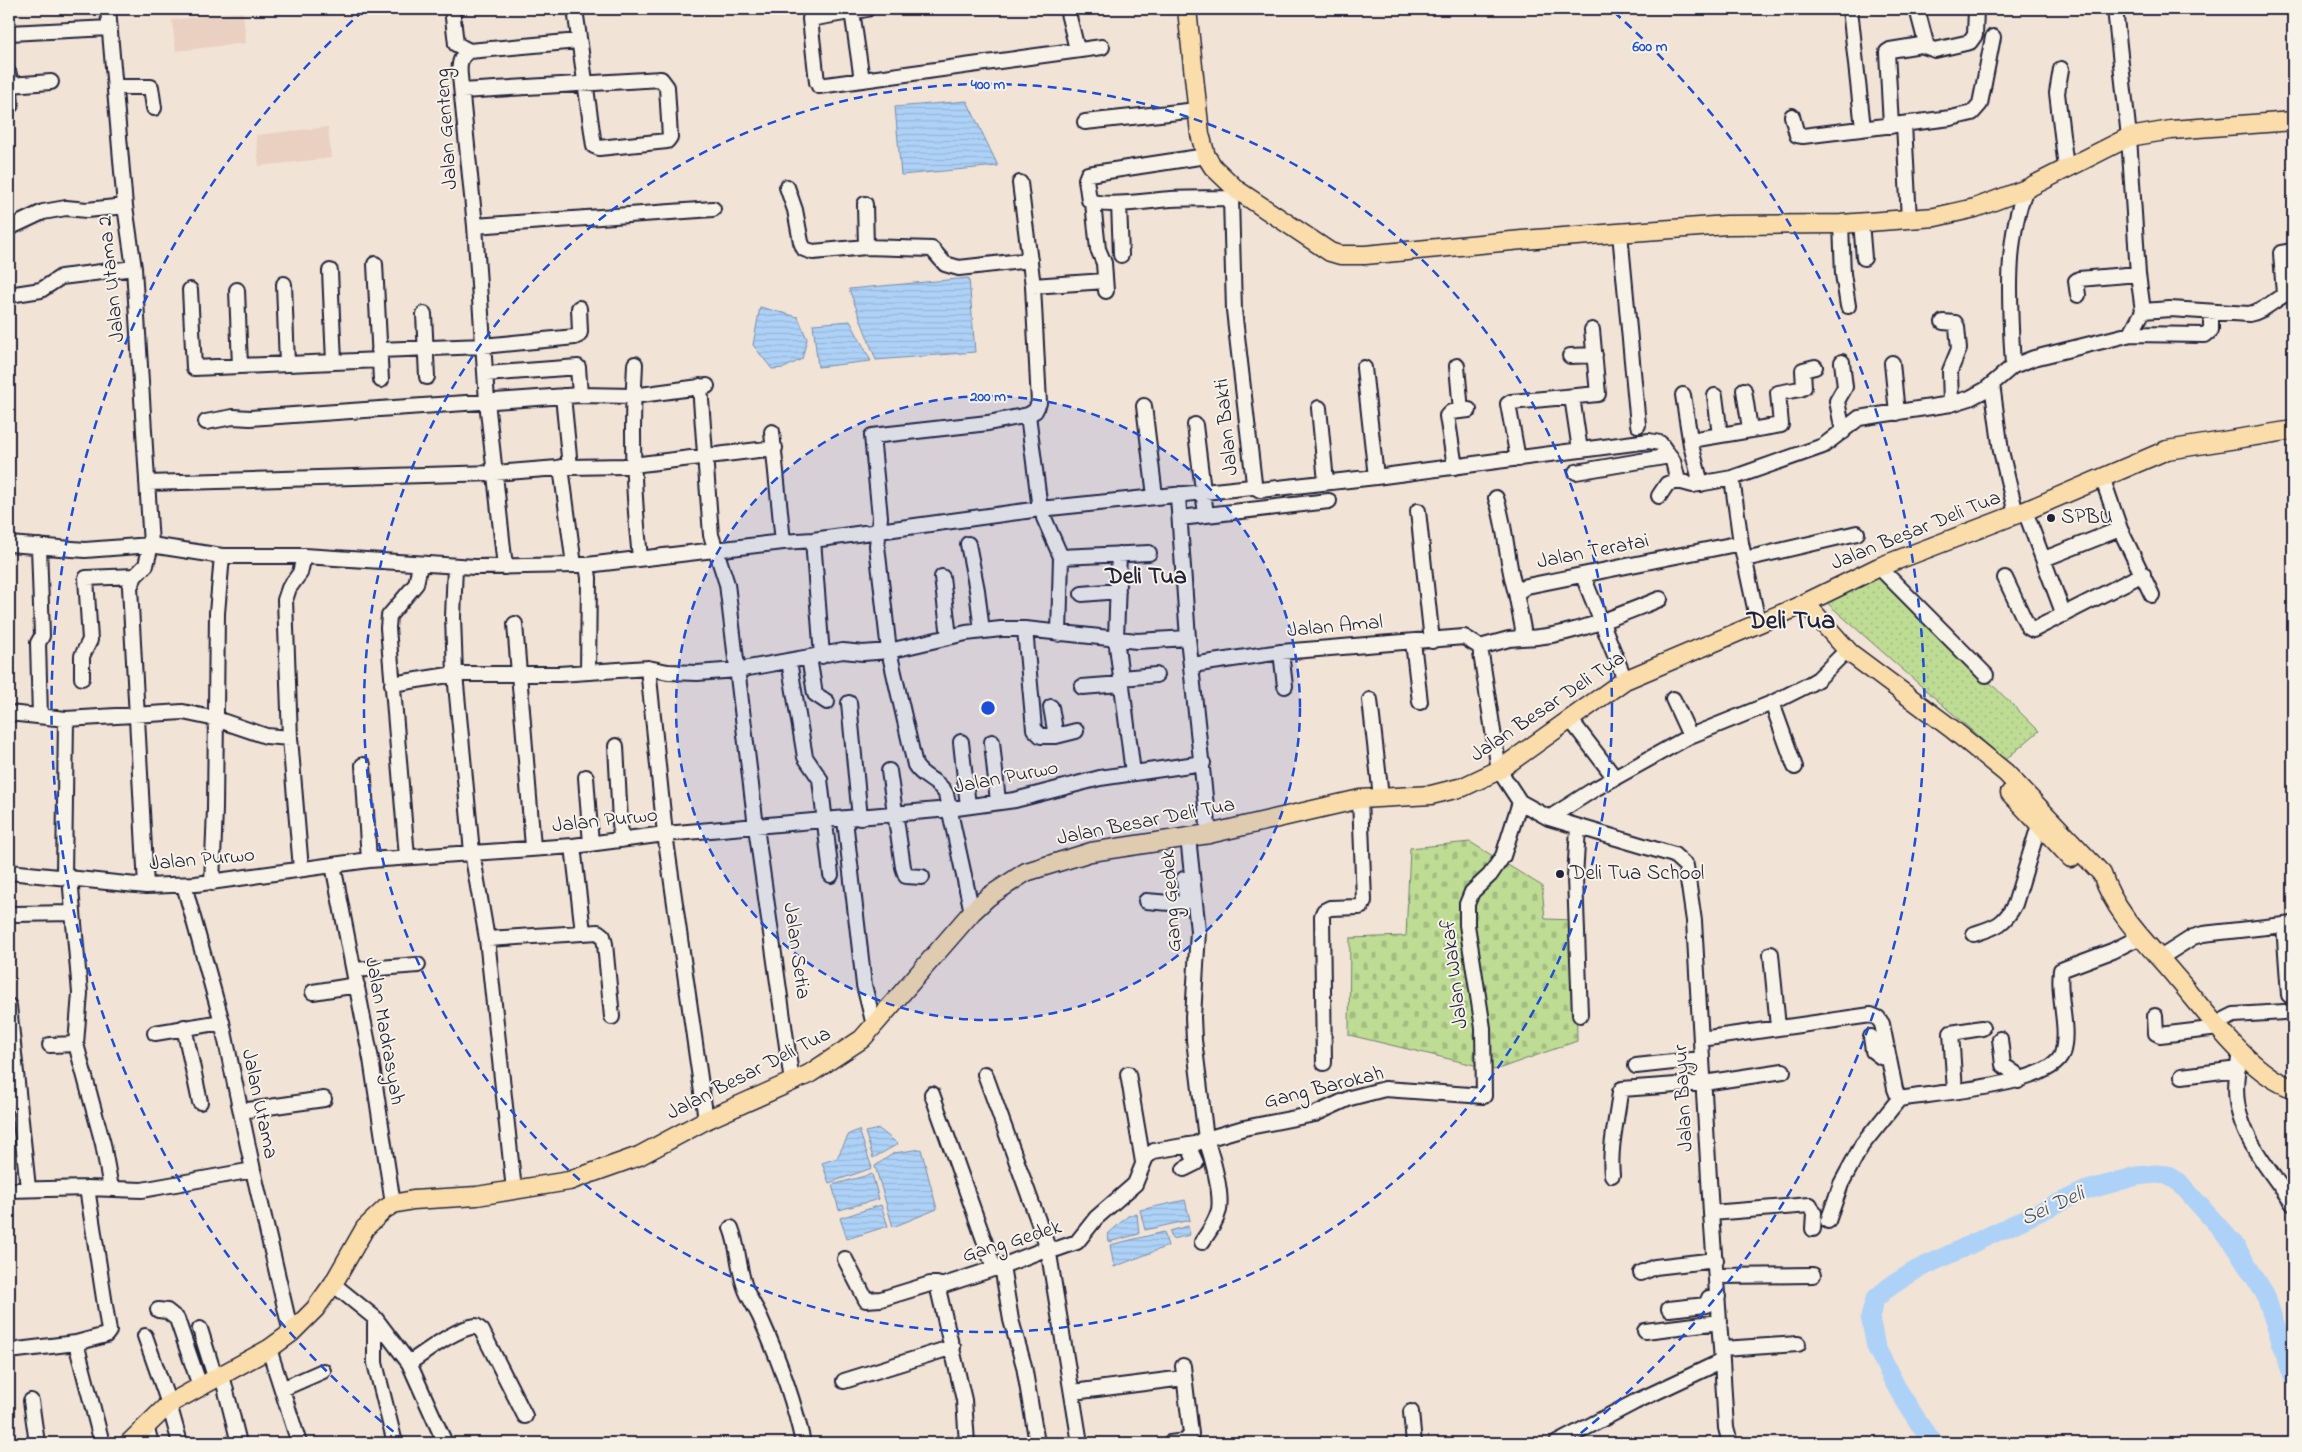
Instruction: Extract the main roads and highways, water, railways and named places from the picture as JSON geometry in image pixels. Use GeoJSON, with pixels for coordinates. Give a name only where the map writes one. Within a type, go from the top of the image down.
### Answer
{"type":"FeatureCollection","features":[{"type":"Feature","properties":{"kind":"main road"},"geometry":{"type":"LineString","coordinates":[[1187,9],[1197,110],[1204,149],[1213,167],[1234,194],[1330,252],[1340,255],[1365,255],[1522,240],[1727,225],[1842,224],[1909,220],[1967,210],[2026,189],[2130,137],[2171,130],[2293,121]]}},
{"type":"Feature","properties":{"kind":"main road","name":"Jalan Besar Deli Tua"},"geometry":{"type":"LineString","coordinates":[[129,1443],[169,1404],[269,1349],[291,1333],[311,1313],[333,1284],[365,1228],[378,1214],[393,1204],[413,1200],[476,1196],[514,1190],[568,1181],[610,1168],[647,1152],[706,1120],[809,1074],[855,1044],[874,1025],[972,912],[988,897],[1026,872],[1091,852],[1209,834],[1360,799],[1442,793],[1464,787],[1499,770],[1625,680],[1800,605],[1879,567],[2021,512],[2167,450],[2293,430]]}},
{"type":"Feature","properties":{"kind":"main road"},"geometry":{"type":"LineString","coordinates":[[1800,605],[1840,657],[1972,758],[1998,781],[2093,882],[2107,889]]}},
{"type":"Feature","properties":{"kind":"main road"},"geometry":{"type":"LineString","coordinates":[[1800,605],[1850,653],[1952,729],[2006,773],[2102,874],[2107,889],[2140,937],[2240,1051],[2277,1082],[2293,1088]]}},
{"type":"Feature","properties":{"kind":"water"},"geometry":{"type":"Polygon","coordinates":[[[967,101],[998,166],[901,175],[895,107],[967,101]]]}},
{"type":"Feature","properties":{"kind":"water"},"geometry":{"type":"Polygon","coordinates":[[[969,278],[975,352],[876,360],[849,289],[969,278]]]}},
{"type":"Feature","properties":{"kind":"water"},"geometry":{"type":"Polygon","coordinates":[[[760,307],[798,317],[807,339],[802,359],[784,368],[772,369],[753,345],[760,307]]]}},
{"type":"Feature","properties":{"kind":"water"},"geometry":{"type":"Polygon","coordinates":[[[850,321],[871,361],[818,367],[813,324],[850,321]]]}},
{"type":"Feature","properties":{"kind":"water"},"geometry":{"type":"Polygon","coordinates":[[[879,1129],[898,1144],[873,1158],[865,1132],[879,1129]]]}},
{"type":"Feature","properties":{"kind":"water"},"geometry":{"type":"Polygon","coordinates":[[[859,1130],[872,1168],[829,1183],[822,1163],[837,1158],[849,1134],[859,1130]]]}},
{"type":"Feature","properties":{"kind":"water"},"geometry":{"type":"Polygon","coordinates":[[[921,1149],[937,1209],[893,1227],[875,1166],[894,1153],[921,1149]]]}},
{"type":"Feature","properties":{"kind":"water"},"geometry":{"type":"Polygon","coordinates":[[[872,1174],[879,1199],[839,1210],[832,1185],[872,1174]]]}},
{"type":"Feature","properties":{"kind":"water"},"geometry":{"type":"Polygon","coordinates":[[[1185,1200],[1190,1220],[1145,1230],[1140,1210],[1185,1200]]]}},
{"type":"Feature","properties":{"kind":"water"},"geometry":{"type":"Polygon","coordinates":[[[881,1205],[888,1226],[847,1239],[840,1218],[881,1205]]]}},
{"type":"Feature","properties":{"kind":"water"},"geometry":{"type":"Polygon","coordinates":[[[1137,1214],[1139,1234],[1109,1242],[1108,1234],[1128,1216],[1137,1214]]]}},
{"type":"Feature","properties":{"kind":"water"},"geometry":{"type":"Polygon","coordinates":[[[1188,1226],[1190,1235],[1172,1239],[1170,1231],[1188,1226]]]}},
{"type":"Feature","properties":{"kind":"water"},"geometry":{"type":"Polygon","coordinates":[[[1164,1232],[1168,1246],[1114,1267],[1110,1245],[1164,1232]]]}},
{"type":"Feature","properties":{"kind":"waterway","name":"Sei Deli"},"geometry":{"type":"LineString","coordinates":[[1935,1443],[1924,1431],[1897,1388],[1876,1347],[1870,1317],[1875,1299],[1889,1287],[1916,1270],[2084,1191],[2137,1176],[2167,1175],[2179,1182],[2234,1244],[2265,1294],[2293,1377]]}},
{"type":"Feature","properties":{"kind":"place","name":"SPBU"},"geometry":{"type":"Point","coordinates":[2051,518]}},
{"type":"Feature","properties":{"kind":"place","name":"Deli Tua School"},"geometry":{"type":"Point","coordinates":[1560,874]}},
{"type":"Feature","properties":{"kind":"district","name":"Deli Tua"},"geometry":{"type":"Point","coordinates":[1146,577]}},
{"type":"Feature","properties":{"kind":"district","name":"Deli Tua"},"geometry":{"type":"Point","coordinates":[1791,622]}}]}
